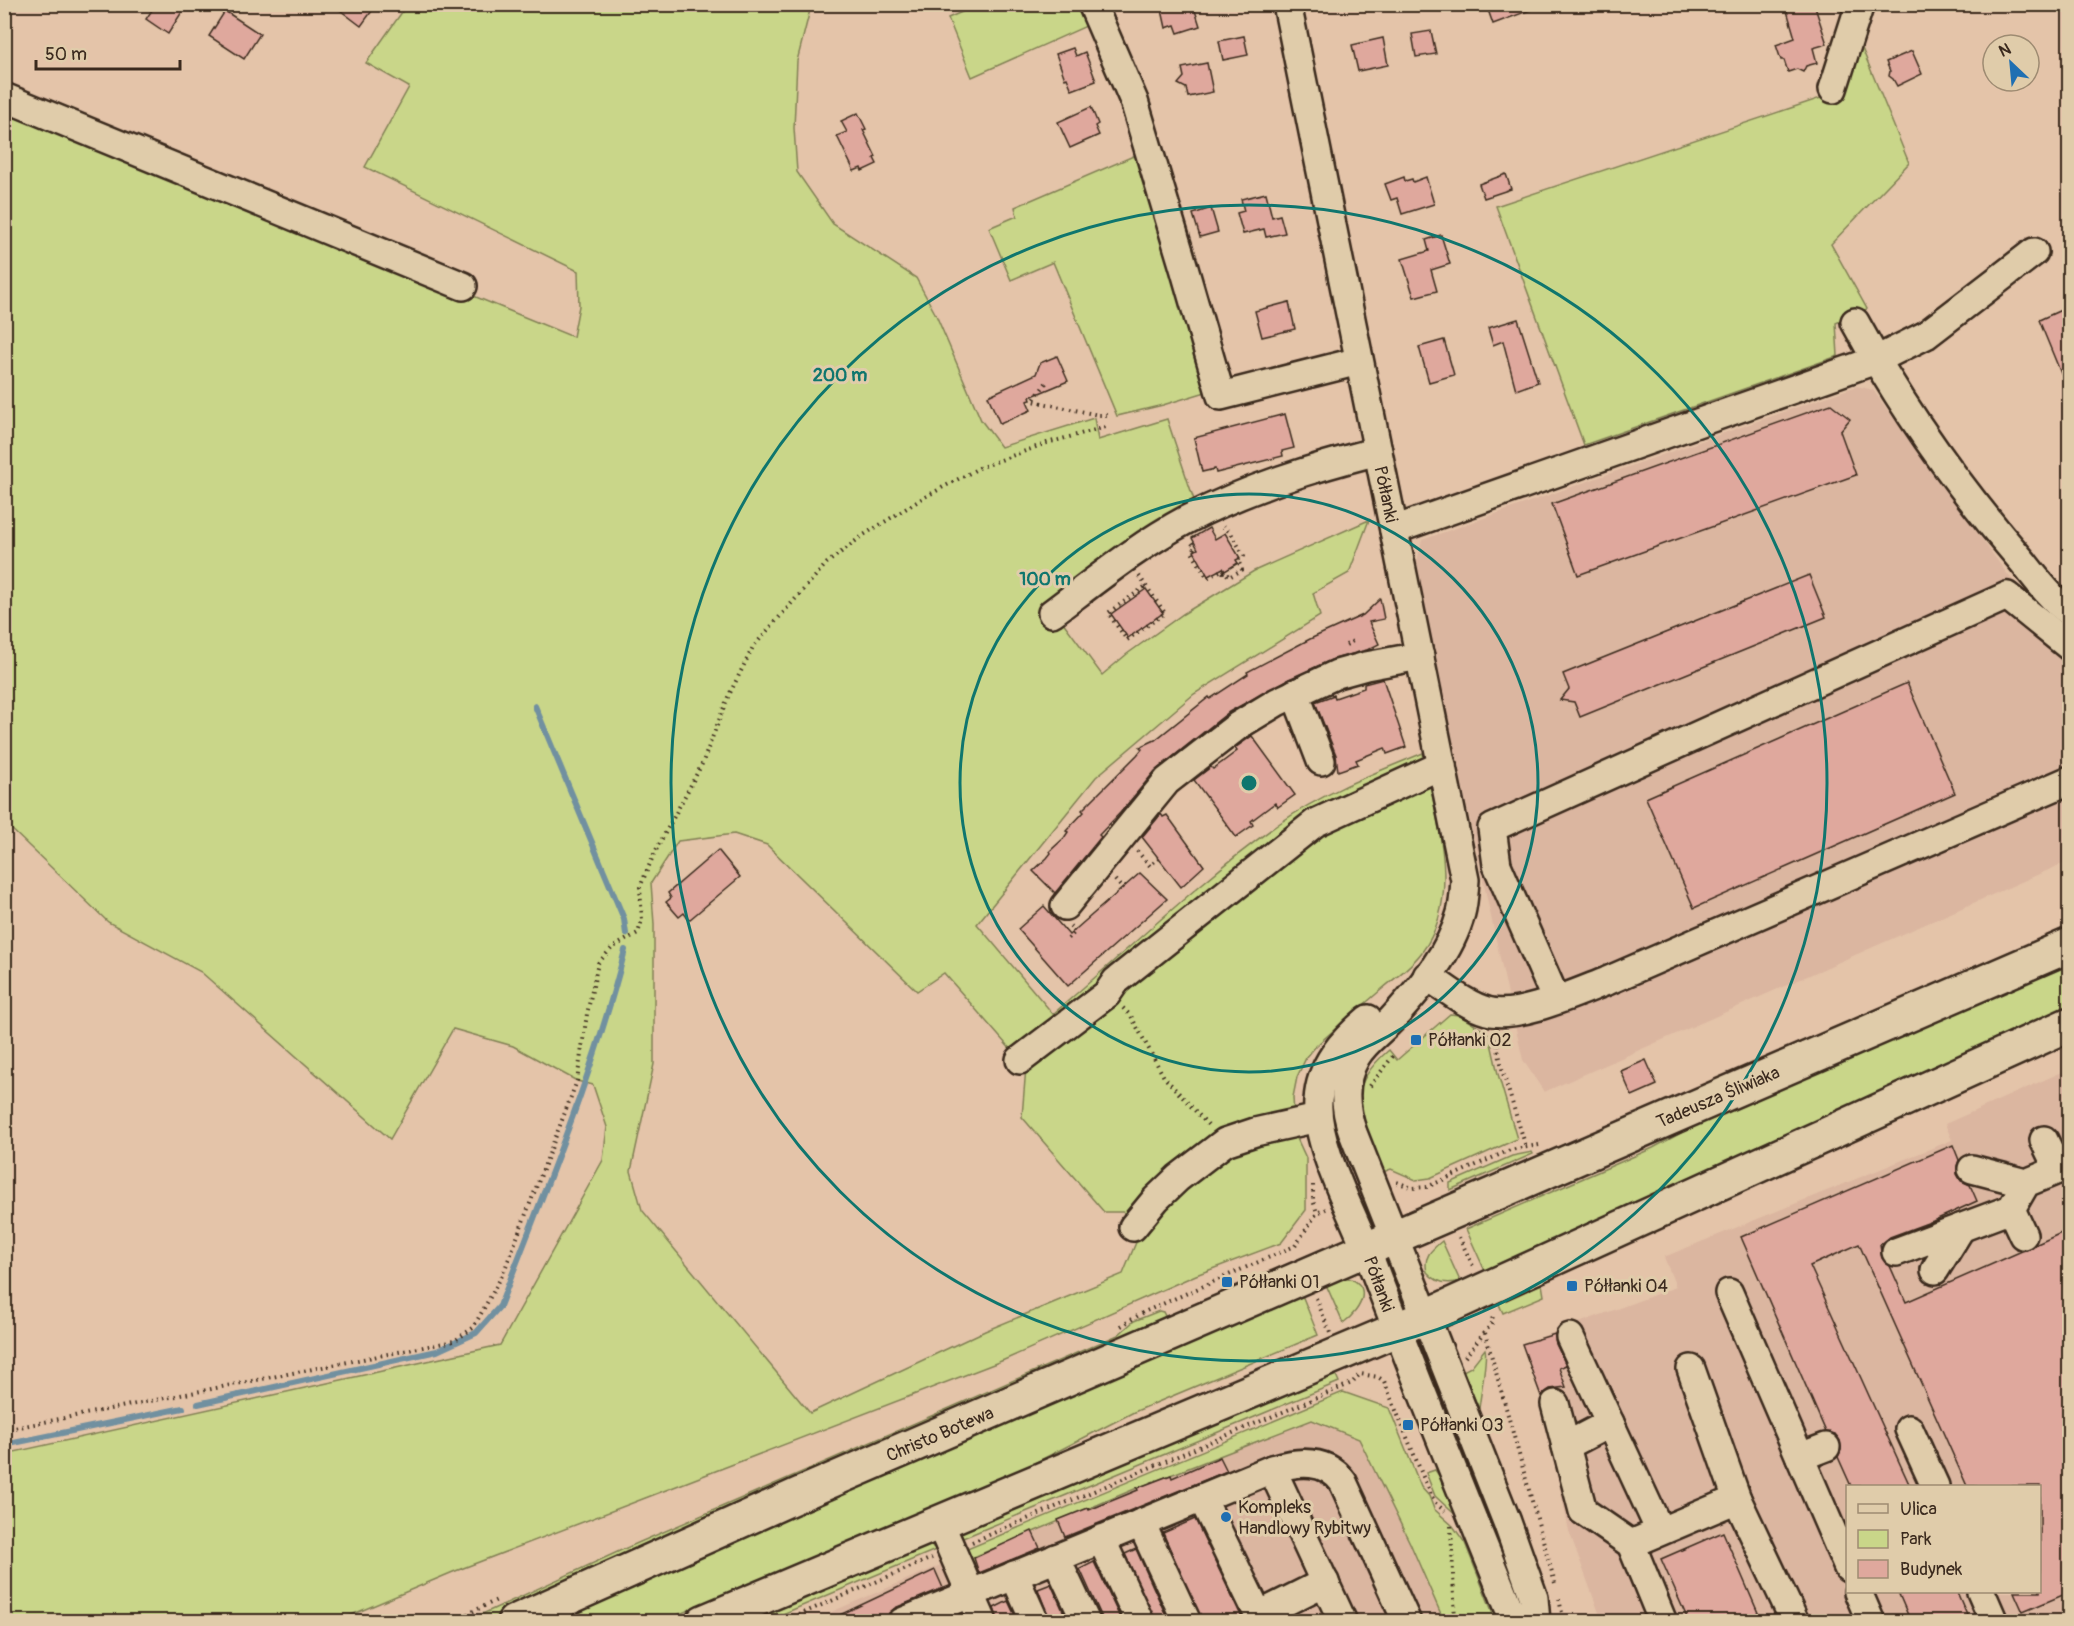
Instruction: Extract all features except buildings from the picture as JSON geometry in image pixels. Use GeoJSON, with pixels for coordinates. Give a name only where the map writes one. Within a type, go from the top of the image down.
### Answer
{"type":"FeatureCollection","features":[{"type":"Feature","properties":{"kind":"main road","name":"Tadeusza Śliwiaka"},"geometry":{"type":"LineString","coordinates":[[1381,1243],[2070,945]]}},
{"type":"Feature","properties":{"kind":"main road"},"geometry":{"type":"LineString","coordinates":[[703,1622],[1411,1323],[2070,1024]]}},
{"type":"Feature","properties":{"kind":"main road","name":"Christo Botewa"},"geometry":{"type":"LineString","coordinates":[[514,1622],[809,1490],[1381,1243]]}},
{"type":"Feature","properties":{"kind":"street"},"geometry":{"type":"LineString","coordinates":[[1092,4],[1134,101],[1221,396],[1359,361]]}},
{"type":"Feature","properties":{"kind":"street","name":"Półłanki"},"geometry":{"type":"LineString","coordinates":[[1287,4],[1463,864],[1464,897],[1457,927],[1439,960],[1427,976],[1394,1018],[1358,1054],[1346,1083],[1346,1107],[1381,1243],[1411,1323],[1508,1606],[1521,1622]]}},
{"type":"Feature","properties":{"kind":"street"},"geometry":{"type":"LineString","coordinates":[[1833,89],[1860,4]]}},
{"type":"Feature","properties":{"kind":"street"},"geometry":{"type":"LineString","coordinates":[[4,97],[463,286]]}},
{"type":"Feature","properties":{"kind":"street"},"geometry":{"type":"LineString","coordinates":[[1394,530],[1876,360],[1926,335],[2034,252]]}},
{"type":"Feature","properties":{"kind":"street"},"geometry":{"type":"LineString","coordinates":[[1856,322],[1911,418],[1957,482],[2014,552],[2070,612]]}},
{"type":"Feature","properties":{"kind":"street"},"geometry":{"type":"LineString","coordinates":[[1052,613],[1126,558],[1188,519],[1245,493],[1281,480],[1378,451]]}},
{"type":"Feature","properties":{"kind":"street"},"geometry":{"type":"LineString","coordinates":[[1556,1000],[1497,865],[1492,828],[2007,596],[2070,647]]}},
{"type":"Feature","properties":{"kind":"street"},"geometry":{"type":"LineString","coordinates":[[1065,906],[1167,781],[1239,725],[1277,702],[1337,674],[1420,656]]}},
{"type":"Feature","properties":{"kind":"street"},"geometry":{"type":"LineString","coordinates":[[1295,693],[1321,761]]}},
{"type":"Feature","properties":{"kind":"street"},"geometry":{"type":"LineString","coordinates":[[1020,1060],[1107,994],[1116,981],[1315,823],[1442,765]]}},
{"type":"Feature","properties":{"kind":"street"},"geometry":{"type":"LineString","coordinates":[[1427,976],[1469,1003],[1491,1012],[1504,1013],[1538,1006],[1607,981],[2070,780]]}},
{"type":"Feature","properties":{"kind":"street","name":"Półłanki"},"geometry":{"type":"LineString","coordinates":[[1381,1243],[1324,1143],[1318,1118],[1320,1082],[1332,1055],[1358,1027],[1427,976]]}},
{"type":"Feature","properties":{"kind":"street"},"geometry":{"type":"LineString","coordinates":[[1134,1227],[1156,1199],[1178,1178],[1225,1142],[1255,1132],[1318,1118]]}},
{"type":"Feature","properties":{"kind":"street"},"geometry":{"type":"LineString","coordinates":[[1896,1252],[2011,1209],[2026,1183],[2064,1167],[2044,1140]]}},
{"type":"Feature","properties":{"kind":"street"},"geometry":{"type":"LineString","coordinates":[[1972,1169],[2026,1183]]}},
{"type":"Feature","properties":{"kind":"street"},"geometry":{"type":"LineString","coordinates":[[2011,1209],[2023,1235]]}},
{"type":"Feature","properties":{"kind":"street"},"geometry":{"type":"LineString","coordinates":[[1935,1270],[1960,1228]]}},
{"type":"Feature","properties":{"kind":"street"},"geometry":{"type":"LineString","coordinates":[[1729,1293],[1846,1563]]}},
{"type":"Feature","properties":{"kind":"street","name":"Półłanki"},"geometry":{"type":"LineString","coordinates":[[1411,1323],[1507,1522],[1534,1598],[1536,1622]]}},
{"type":"Feature","properties":{"kind":"street"},"geometry":{"type":"LineString","coordinates":[[1570,1337],[1660,1531]]}},
{"type":"Feature","properties":{"kind":"street"},"geometry":{"type":"LineString","coordinates":[[1691,1369],[1737,1498],[1795,1622]]}},
{"type":"Feature","properties":{"kind":"street"},"geometry":{"type":"LineString","coordinates":[[1555,1404],[1583,1510],[1631,1544],[1664,1622]]}},
{"type":"Feature","properties":{"kind":"street"},"geometry":{"type":"LineString","coordinates":[[1566,1446],[1610,1423]]}},
{"type":"Feature","properties":{"kind":"street"},"geometry":{"type":"LineString","coordinates":[[1910,1429],[1935,1485]]}},
{"type":"Feature","properties":{"kind":"street"},"geometry":{"type":"LineString","coordinates":[[1800,1457],[1826,1448]]}},
{"type":"Feature","properties":{"kind":"street"},"geometry":{"type":"LineString","coordinates":[[902,1622],[1272,1468],[1301,1462],[1328,1468],[1343,1482],[1407,1622]]}},
{"type":"Feature","properties":{"kind":"street"},"geometry":{"type":"LineString","coordinates":[[1272,1468],[1343,1622]]}},
{"type":"Feature","properties":{"kind":"street"},"geometry":{"type":"LineString","coordinates":[[1202,1498],[1260,1618],[1324,1582]]}},
{"type":"Feature","properties":{"kind":"street"},"geometry":{"type":"LineString","coordinates":[[1631,1544],[1737,1498]]}},
{"type":"Feature","properties":{"kind":"street"},"geometry":{"type":"LineString","coordinates":[[939,1521],[983,1622]]}},
{"type":"Feature","properties":{"kind":"street"},"geometry":{"type":"LineString","coordinates":[[1141,1523],[1187,1622]]}},
{"type":"Feature","properties":{"kind":"street"},"geometry":{"type":"LineString","coordinates":[[1101,1539],[1140,1622]]}},
{"type":"Feature","properties":{"kind":"street"},"geometry":{"type":"LineString","coordinates":[[1056,1558],[1086,1622]]}},
{"type":"Feature","properties":{"kind":"street"},"geometry":{"type":"LineString","coordinates":[[1014,1575],[1035,1622]]}},
{"type":"Feature","properties":{"kind":"street"},"geometry":{"type":"LineString","coordinates":[[1858,1593],[1871,1622]]}},
{"type":"Feature","properties":{"kind":"street"},"geometry":{"type":"LineString","coordinates":[[1981,1593],[1994,1622]]}},
{"type":"Feature","properties":{"kind":"path"},"geometry":{"type":"LineString","coordinates":[[1046,383],[1033,401],[1098,415],[1108,415]]}},
{"type":"Feature","properties":{"kind":"path"},"geometry":{"type":"LineString","coordinates":[[4,1430],[454,1341],[473,1328],[503,1274],[577,1081],[587,1014],[598,963],[612,948],[638,933],[642,920],[639,888],[670,823],[702,764],[728,697],[753,646],[827,563],[862,536],[923,498],[979,468],[1047,443],[1106,427]]}},
{"type":"Feature","properties":{"kind":"path"},"geometry":{"type":"LineString","coordinates":[[1189,537],[1195,547],[1192,552],[1207,578],[1222,570],[1226,571],[1229,577],[1242,570],[1238,560],[1244,556],[1231,533],[1224,529],[1212,508]]}},
{"type":"Feature","properties":{"kind":"path"},"geometry":{"type":"LineString","coordinates":[[1126,558],[1146,586],[1165,613],[1127,640],[1108,613],[1146,586]]}},
{"type":"Feature","properties":{"kind":"path"},"geometry":{"type":"LineString","coordinates":[[1346,645],[1353,641]]}},
{"type":"Feature","properties":{"kind":"path"},"geometry":{"type":"LineString","coordinates":[[1134,848],[1150,866],[1159,858]]}},
{"type":"Feature","properties":{"kind":"path"},"geometry":{"type":"LineString","coordinates":[[1107,994],[1131,1016],[1164,1077],[1225,1142]]}},
{"type":"Feature","properties":{"kind":"path"},"geometry":{"type":"LineString","coordinates":[[1393,1180],[1412,1188],[1427,1187],[1510,1150],[1527,1147],[1503,1073],[1496,1034]]}},
{"type":"Feature","properties":{"kind":"path"},"geometry":{"type":"LineString","coordinates":[[1367,1091],[1393,1056]]}},
{"type":"Feature","properties":{"kind":"path"},"geometry":{"type":"LineString","coordinates":[[1313,1183],[1313,1200],[1317,1213]]}},
{"type":"Feature","properties":{"kind":"path"},"geometry":{"type":"LineString","coordinates":[[1458,1233],[1477,1275]]}},
{"type":"Feature","properties":{"kind":"path"},"geometry":{"type":"LineString","coordinates":[[1315,1294],[1329,1330]]}},
{"type":"Feature","properties":{"kind":"path"},"geometry":{"type":"LineString","coordinates":[[1458,1361],[1468,1355],[1493,1322],[1492,1309]]}},
{"type":"Feature","properties":{"kind":"path"},"geometry":{"type":"LineString","coordinates":[[1485,1333],[1550,1561],[1564,1622]]}},
{"type":"Feature","properties":{"kind":"path"},"geometry":{"type":"LineString","coordinates":[[969,1543],[1352,1383],[1360,1374],[1367,1373],[1384,1381],[1435,1503],[1451,1517],[1455,1622]]}},
{"type":"Feature","properties":{"kind":"path"},"geometry":{"type":"LineString","coordinates":[[1388,1392],[1399,1387]]}},
{"type":"Feature","properties":{"kind":"path"},"geometry":{"type":"LineString","coordinates":[[782,1622],[941,1554]]}},
{"type":"Feature","properties":{"kind":"shaded area"},"geometry":{"type":"Polygon","coordinates":[[[1857,386],[1873,390],[2008,575],[2069,638],[2069,861],[1544,1092],[1523,1060],[1507,990],[1434,655],[1417,562],[1422,540],[1857,386]]]}},
{"type":"Feature","properties":{"kind":"shaded area"},"geometry":{"type":"Polygon","coordinates":[[[2069,1069],[2069,1621],[1602,1621],[1569,1531],[1541,1396],[1522,1344],[1676,1287],[1664,1257],[1952,1140],[1945,1124],[2069,1069]]]}},
{"type":"Feature","properties":{"kind":"shaded area","name":"Kompleks Handlowy Rybitwy"},"geometry":{"type":"Polygon","coordinates":[[[1312,1420],[1359,1439],[1410,1543],[1444,1621],[808,1622],[1115,1490],[1312,1420]]]}},
{"type":"Feature","properties":{"kind":"green space"},"geometry":{"type":"Polygon","coordinates":[[[1084,4],[1093,23],[972,77],[948,18],[978,5],[1084,4]]]}},
{"type":"Feature","properties":{"kind":"green space"},"geometry":{"type":"Polygon","coordinates":[[[407,5],[815,5],[810,10],[797,61],[794,128],[797,172],[833,224],[916,278],[936,315],[981,420],[1001,447],[1094,418],[1098,440],[1167,419],[1197,509],[1051,606],[1102,675],[1183,614],[1254,571],[1369,520],[1349,573],[1313,593],[1320,616],[1194,694],[1096,777],[977,924],[1053,1014],[1221,868],[1280,823],[1332,793],[1423,753],[1443,855],[1442,906],[1435,930],[1418,957],[1316,1046],[1306,1058],[1297,1077],[1293,1097],[1295,1134],[1306,1158],[1306,1210],[1281,1243],[1196,1275],[1004,1360],[453,1572],[337,1621],[5,1621],[5,1454],[500,1345],[603,1160],[607,1127],[593,1085],[577,1081],[513,1046],[453,1029],[390,1139],[201,972],[108,922],[5,823],[4,574],[8,567],[4,537],[5,103],[573,337],[579,306],[578,271],[365,167],[409,87],[366,63],[407,5]],[[734,834],[678,841],[651,883],[654,924],[654,1064],[631,1171],[642,1210],[810,1413],[985,1331],[1123,1274],[1139,1235],[1123,1212],[1104,1212],[1022,1117],[1026,1067],[944,973],[917,991],[767,845],[734,834]]]}},
{"type":"Feature","properties":{"kind":"green space"},"geometry":{"type":"Polygon","coordinates":[[[1859,41],[1909,163],[1831,244],[1867,309],[1836,323],[1838,356],[1584,445],[1496,206],[1827,96],[1859,41]]]}},
{"type":"Feature","properties":{"kind":"green space"},"geometry":{"type":"Polygon","coordinates":[[[1145,151],[1209,391],[1117,416],[1053,262],[1011,280],[989,228],[1017,216],[1015,207],[1145,151]]]}},
{"type":"Feature","properties":{"kind":"green space"},"geometry":{"type":"Polygon","coordinates":[[[2069,957],[2069,1007],[1485,1271],[1466,1229],[1653,1148],[1759,1091],[2069,957]]]}},
{"type":"Feature","properties":{"kind":"green space"},"geometry":{"type":"Polygon","coordinates":[[[1450,1014],[1459,1015],[1489,1034],[1517,1139],[1430,1178],[1416,1180],[1391,1169],[1380,1173],[1366,1138],[1358,1108],[1359,1094],[1364,1080],[1373,1065],[1389,1050],[1397,1060],[1450,1014]]]}},
{"type":"Feature","properties":{"kind":"green space"},"geometry":{"type":"Polygon","coordinates":[[[1532,1152],[1533,1154],[1450,1190],[1450,1183],[1512,1156],[1532,1152]]]}},
{"type":"Feature","properties":{"kind":"green space"},"geometry":{"type":"Polygon","coordinates":[[[1442,1241],[1460,1281],[1442,1282],[1434,1279],[1427,1272],[1426,1262],[1429,1254],[1442,1241]]]}},
{"type":"Feature","properties":{"kind":"green space"},"geometry":{"type":"Polygon","coordinates":[[[1343,1277],[1359,1284],[1362,1297],[1356,1311],[1343,1323],[1324,1280],[1343,1277]]]}},
{"type":"Feature","properties":{"kind":"green space"},"geometry":{"type":"Polygon","coordinates":[[[1542,1284],[1544,1296],[1503,1313],[1497,1300],[1542,1284]]]}},
{"type":"Feature","properties":{"kind":"green space"},"geometry":{"type":"Polygon","coordinates":[[[1300,1290],[1318,1335],[1134,1412],[1023,1469],[663,1621],[539,1622],[1300,1290]]]}},
{"type":"Feature","properties":{"kind":"green space"},"geometry":{"type":"Polygon","coordinates":[[[1159,1311],[1163,1312],[1167,1320],[488,1621],[465,1622],[624,1549],[1118,1335],[1134,1321],[1159,1311]]]}},
{"type":"Feature","properties":{"kind":"green space"},"geometry":{"type":"Polygon","coordinates":[[[1485,1349],[1485,1368],[1479,1409],[1463,1371],[1471,1367],[1485,1349]]]}},
{"type":"Feature","properties":{"kind":"green space"},"geometry":{"type":"Polygon","coordinates":[[[1335,1373],[1339,1382],[958,1540],[963,1529],[1335,1373]]]}},
{"type":"Feature","properties":{"kind":"green space"},"geometry":{"type":"Polygon","coordinates":[[[1343,1392],[1389,1408],[1421,1487],[1429,1496],[1434,1509],[1453,1526],[1465,1543],[1496,1621],[1444,1621],[1410,1543],[1359,1439],[1312,1420],[1137,1488],[974,1557],[976,1562],[968,1566],[960,1552],[1343,1392]]]}},
{"type":"Feature","properties":{"kind":"green space"},"geometry":{"type":"Polygon","coordinates":[[[1435,1470],[1448,1488],[1461,1520],[1435,1496],[1426,1473],[1435,1470]]]}},
{"type":"Feature","properties":{"kind":"green space"},"geometry":{"type":"Polygon","coordinates":[[[928,1545],[938,1549],[766,1621],[742,1622],[928,1545]]]}},
{"type":"Feature","properties":{"kind":"waterway"},"geometry":{"type":"LineString","coordinates":[[535,706],[624,919],[626,934]]}},
{"type":"Feature","properties":{"kind":"waterway"},"geometry":{"type":"LineString","coordinates":[[198,1404],[437,1351],[476,1333],[500,1306],[584,1085],[613,996],[625,950]]}},
{"type":"Feature","properties":{"kind":"waterway"},"geometry":{"type":"LineString","coordinates":[[4,1445],[183,1408]]}},
{"type":"Feature","properties":{"kind":"place","name":"Półłanki 02"},"geometry":{"type":"Point","coordinates":[1416,1040]}},
{"type":"Feature","properties":{"kind":"place","name":"Półłanki 01"},"geometry":{"type":"Point","coordinates":[1227,1282]}},
{"type":"Feature","properties":{"kind":"place","name":"Półłanki 04"},"geometry":{"type":"Point","coordinates":[1572,1286]}},
{"type":"Feature","properties":{"kind":"place","name":"Półłanki 03"},"geometry":{"type":"Point","coordinates":[1408,1425]}},
{"type":"Feature","properties":{"kind":"place","name":"Kompleks Handlowy Rybitwy"},"geometry":{"type":"Point","coordinates":[1226,1517]}}]}
